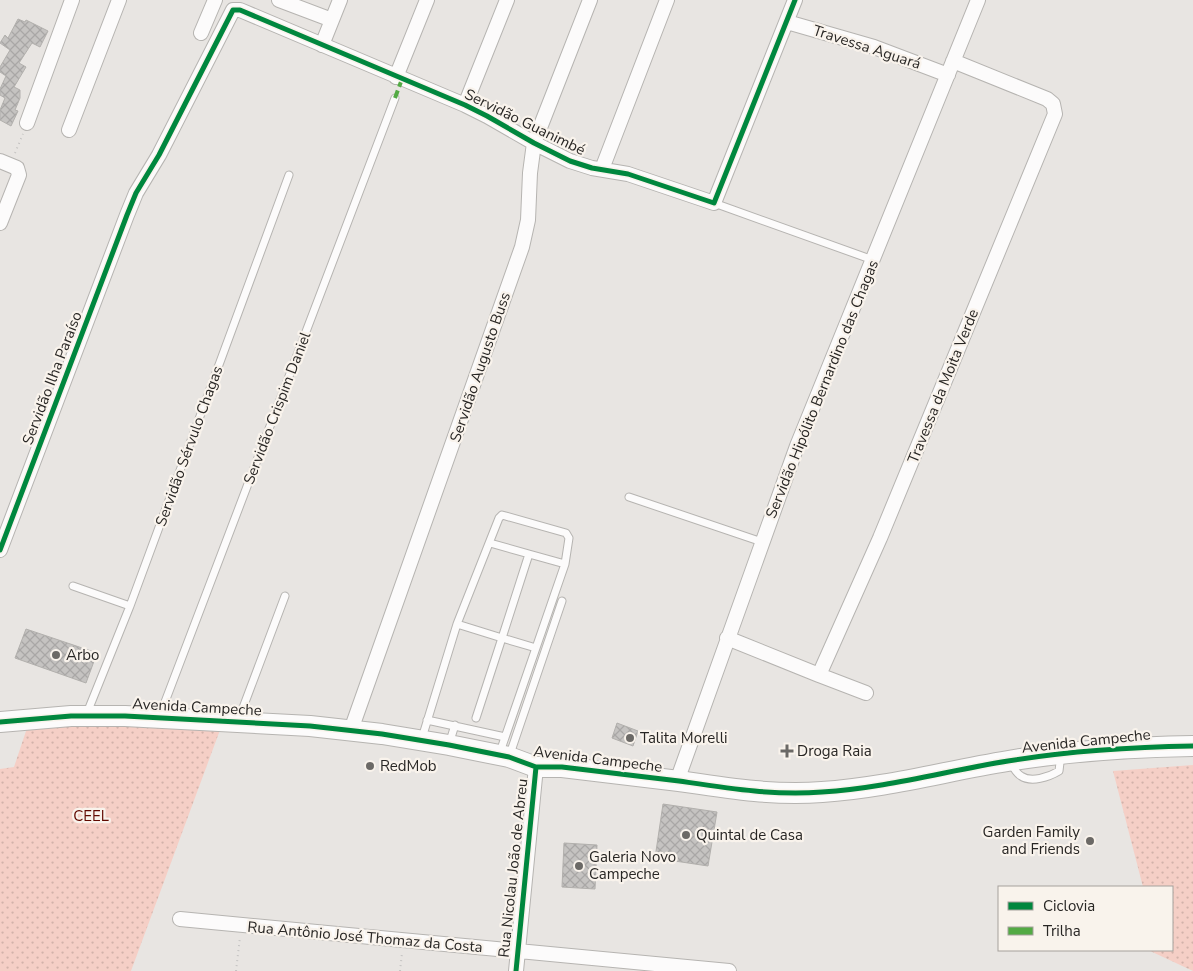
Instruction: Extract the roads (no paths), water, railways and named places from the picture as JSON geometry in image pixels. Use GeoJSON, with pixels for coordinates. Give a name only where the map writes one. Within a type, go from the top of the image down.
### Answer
{"type":"FeatureCollection","features":[{"type":"Feature","properties":{"kind":"main road","name":"Avenida Campeche"},"geometry":{"type":"LineString","coordinates":[[1,725],[86,716],[238,722],[351,730],[449,745],[505,750],[536,767],[562,767],[750,790],[821,792],[888,784],[1009,761],[1061,754],[1150,746],[1193,746]]}},
{"type":"Feature","properties":{"kind":"street"},"geometry":{"type":"LineString","coordinates":[[27,123],[72,0]]}},
{"type":"Feature","properties":{"kind":"street"},"geometry":{"type":"LineString","coordinates":[[69,130],[119,0]]}},
{"type":"Feature","properties":{"kind":"street"},"geometry":{"type":"LineString","coordinates":[[201,33],[215,0]]}},
{"type":"Feature","properties":{"kind":"street"},"geometry":{"type":"LineString","coordinates":[[279,0],[332,20]]}},
{"type":"Feature","properties":{"kind":"street"},"geometry":{"type":"LineString","coordinates":[[322,45],[340,0]]}},
{"type":"Feature","properties":{"kind":"street"},"geometry":{"type":"LineString","coordinates":[[396,77],[427,0]]}},
{"type":"Feature","properties":{"kind":"street"},"geometry":{"type":"LineString","coordinates":[[465,105],[506,0]]}},
{"type":"Feature","properties":{"kind":"street","name":"Servidão Augusto Buss"},"geometry":{"type":"LineString","coordinates":[[351,730],[522,247],[528,220],[530,165],[534,143],[590,0]]}},
{"type":"Feature","properties":{"kind":"street"},"geometry":{"type":"LineString","coordinates":[[602,169],[667,0]]}},
{"type":"Feature","properties":{"kind":"street"},"geometry":{"type":"LineString","coordinates":[[714,202],[787,22],[794,0]]}},
{"type":"Feature","properties":{"kind":"street","name":"Servidão Hipólito Bernardino das Chagas"},"geometry":{"type":"LineString","coordinates":[[677,781],[797,446],[978,0]]}},
{"type":"Feature","properties":{"kind":"street","name":"Servidão Ilha Paraíso"},"geometry":{"type":"LineString","coordinates":[[0,550],[136,194],[159,156],[233,10],[240,10],[322,45]]}},
{"type":"Feature","properties":{"kind":"street","name":"Travessa Aguará"},"geometry":{"type":"LineString","coordinates":[[787,22],[874,47],[948,75]]}},
{"type":"Feature","properties":{"kind":"street","name":"Servidão Guanimbé"},"geometry":{"type":"LineString","coordinates":[[322,45],[465,105],[570,161],[592,168],[628,174],[714,202]]}},
{"type":"Feature","properties":{"kind":"street","name":"Travessa da Moita Verde"},"geometry":{"type":"LineString","coordinates":[[820,675],[884,528],[1055,114],[1053,104],[1047,98],[953,61]]}},
{"type":"Feature","properties":{"kind":"street"},"geometry":{"type":"LineString","coordinates":[[0,223],[19,175],[9,164]]}},
{"type":"Feature","properties":{"kind":"street"},"geometry":{"type":"LineString","coordinates":[[728,638],[866,693]]}},
{"type":"Feature","properties":{"kind":"street","name":"Rua Nicolau João de Abreu"},"geometry":{"type":"LineString","coordinates":[[516,971],[536,767]]}},
{"type":"Feature","properties":{"kind":"street","name":"Rua Antônio José Thomaz da Costa"},"geometry":{"type":"LineString","coordinates":[[180,919],[729,971]]}},
{"type":"Feature","properties":{"kind":"lane","name":"Servidão Crispim Daniel"},"geometry":{"type":"LineString","coordinates":[[159,718],[395,98]]}},
{"type":"Feature","properties":{"kind":"lane","name":"Servidão Sérvulo Chagas"},"geometry":{"type":"LineString","coordinates":[[86,716],[130,606],[289,175]]}},
{"type":"Feature","properties":{"kind":"lane"},"geometry":{"type":"LineString","coordinates":[[714,202],[873,260]]}},
{"type":"Feature","properties":{"kind":"lane"},"geometry":{"type":"LineString","coordinates":[[629,497],[762,542]]}},
{"type":"Feature","properties":{"kind":"lane"},"geometry":{"type":"LineString","coordinates":[[421,740],[457,624],[499,518],[502,515],[566,533],[569,538],[565,564],[536,648],[505,750]]}},
{"type":"Feature","properties":{"kind":"lane"},"geometry":{"type":"LineString","coordinates":[[490,543],[565,564]]}},
{"type":"Feature","properties":{"kind":"lane"},"geometry":{"type":"LineString","coordinates":[[476,718],[529,554]]}},
{"type":"Feature","properties":{"kind":"lane"},"geometry":{"type":"LineString","coordinates":[[73,586],[130,606]]}},
{"type":"Feature","properties":{"kind":"lane"},"geometry":{"type":"LineString","coordinates":[[238,722],[285,596]]}},
{"type":"Feature","properties":{"kind":"lane"},"geometry":{"type":"LineString","coordinates":[[505,750],[562,601]]}},
{"type":"Feature","properties":{"kind":"lane"},"geometry":{"type":"LineString","coordinates":[[457,624],[536,648]]}},
{"type":"Feature","properties":{"kind":"lane"},"geometry":{"type":"LineString","coordinates":[[427,720],[455,726],[505,750]]}},
{"type":"Feature","properties":{"kind":"lane"},"geometry":{"type":"LineString","coordinates":[[449,745],[455,726]]}},
{"type":"Feature","properties":{"kind":"place","name":"Arbo"},"geometry":{"type":"Point","coordinates":[56,655]}},
{"type":"Feature","properties":{"kind":"place","name":"Talita Morelli"},"geometry":{"type":"Point","coordinates":[630,738]}},
{"type":"Feature","properties":{"kind":"place","name":"Droga Raia"},"geometry":{"type":"Point","coordinates":[787,751]}},
{"type":"Feature","properties":{"kind":"place","name":"RedMob"},"geometry":{"type":"Point","coordinates":[370,766]}},
{"type":"Feature","properties":{"kind":"place","name":"Quintal de Casa"},"geometry":{"type":"Point","coordinates":[686,835]}},
{"type":"Feature","properties":{"kind":"place","name":"Garden Family and Friends"},"geometry":{"type":"Point","coordinates":[1090,841]}},
{"type":"Feature","properties":{"kind":"place","name":"Galeria Novo Campeche"},"geometry":{"type":"Point","coordinates":[579,866]}},
{"type":"Feature","properties":{"kind":"park label","name":"CEEL"},"geometry":{"type":"Point","coordinates":[91,816]}}]}
